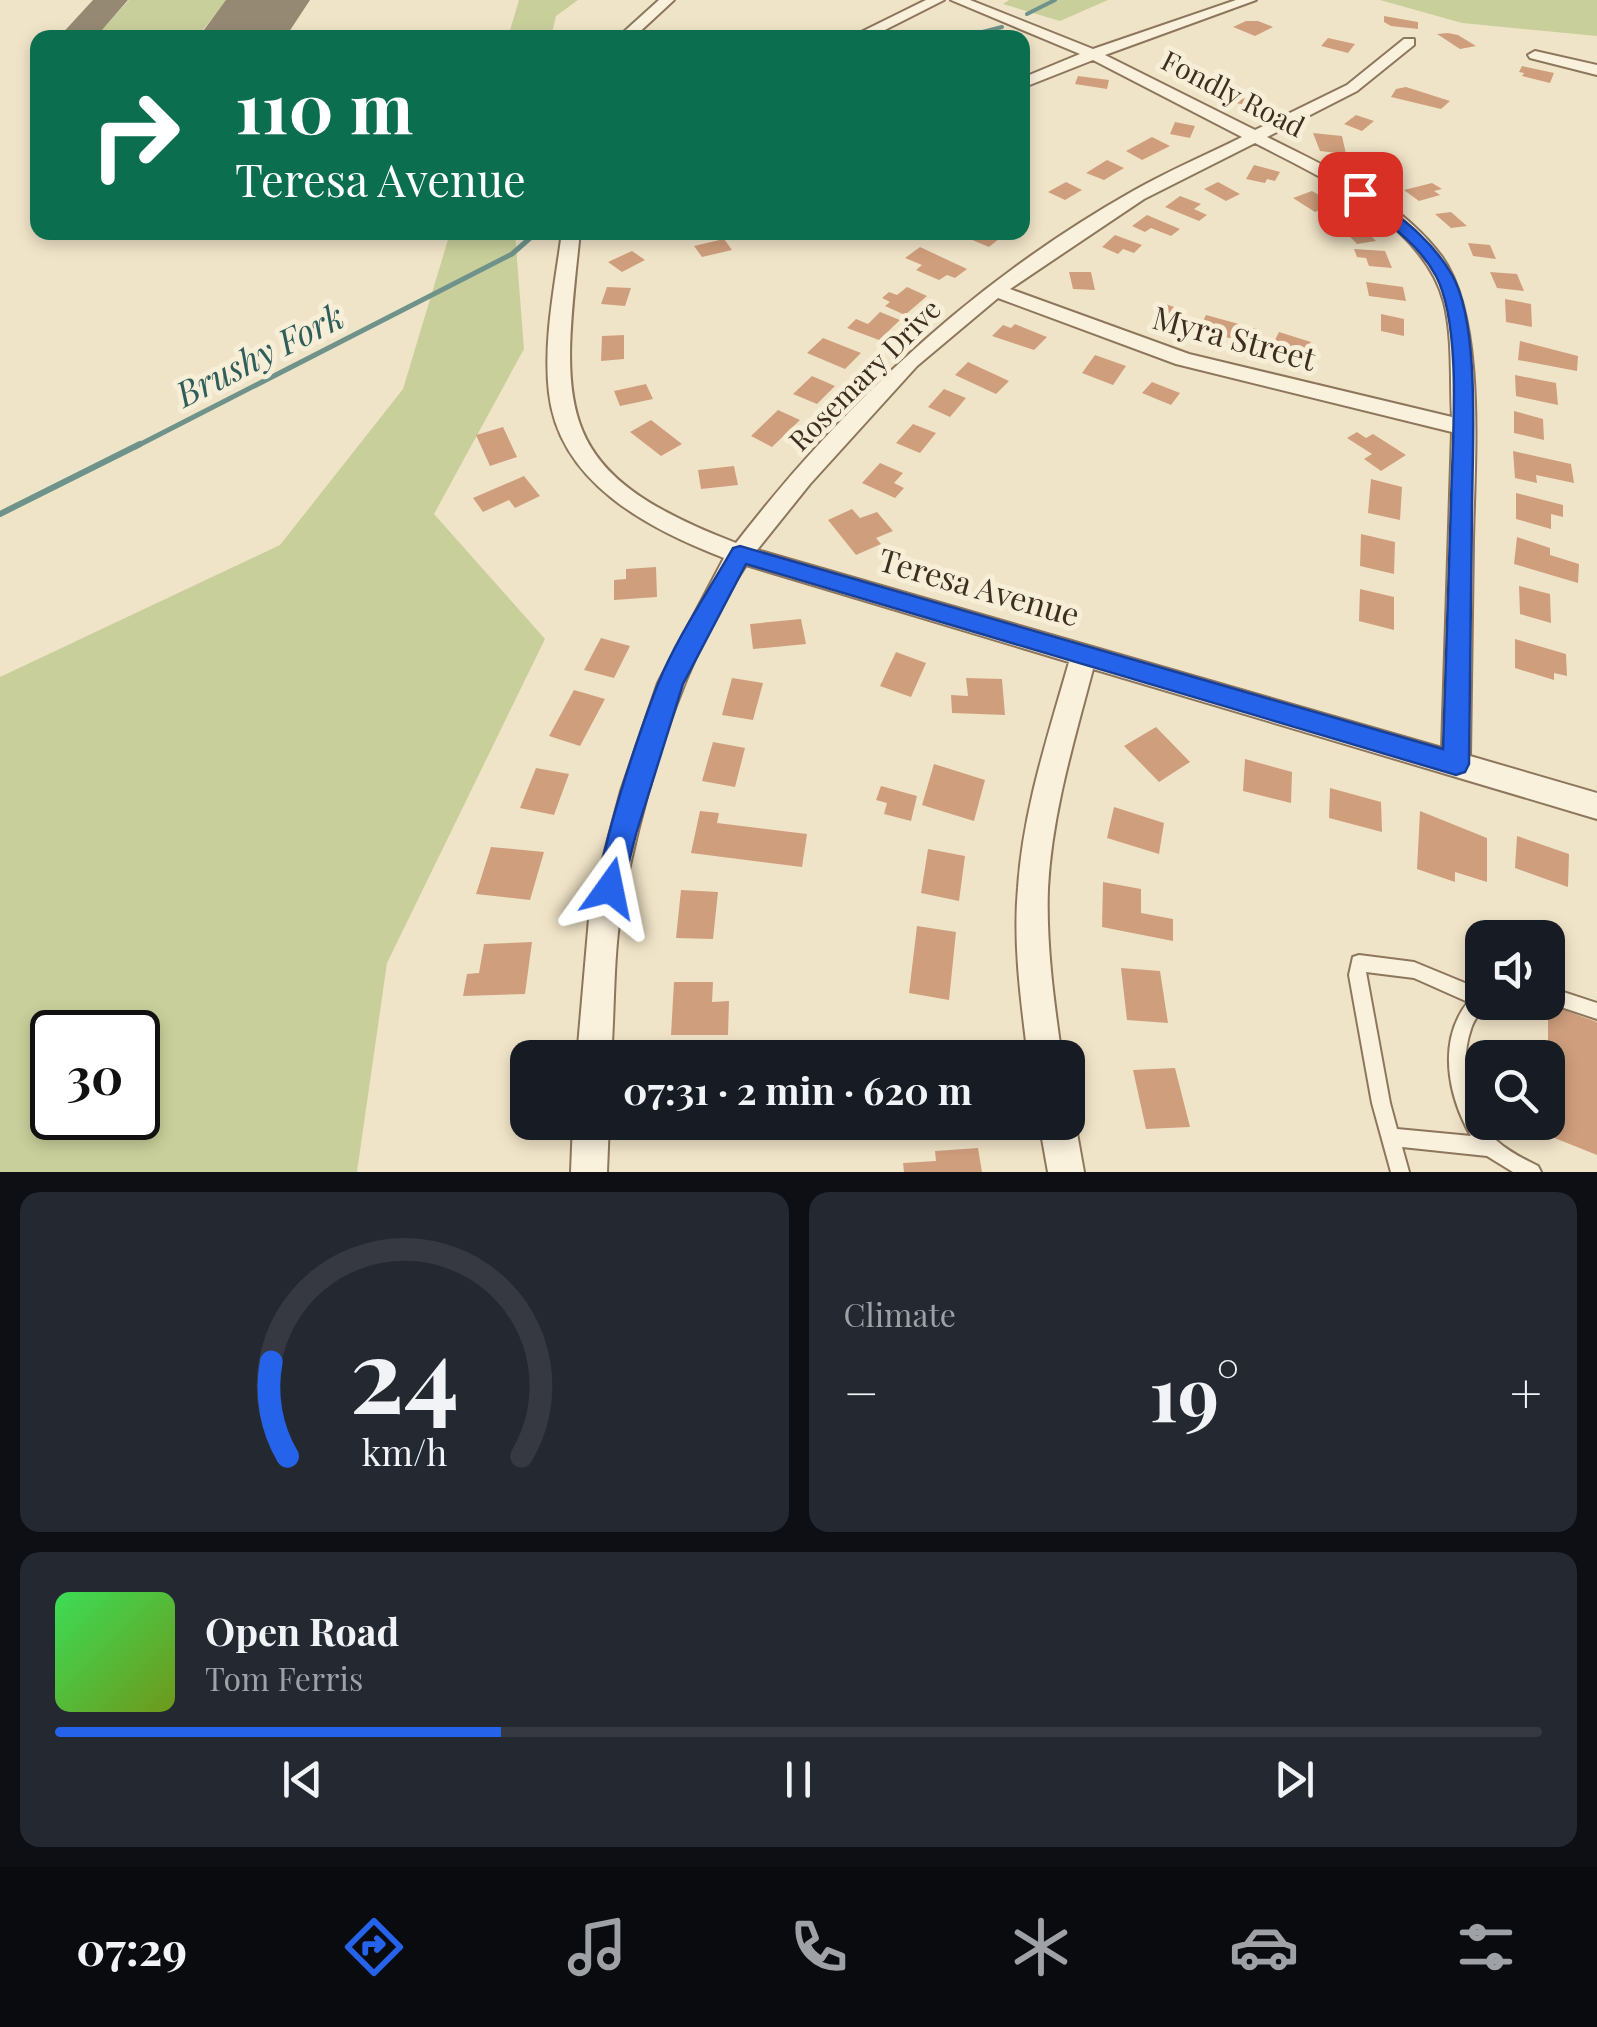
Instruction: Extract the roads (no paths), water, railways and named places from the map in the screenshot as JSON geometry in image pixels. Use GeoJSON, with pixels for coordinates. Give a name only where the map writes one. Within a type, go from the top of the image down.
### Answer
{"type":"FeatureCollection","features":[{"type":"Feature","properties":{"kind":"street"},"geometry":{"type":"LineString","coordinates":[[633,30],[666,0]]}},
{"type":"Feature","properties":{"kind":"street"},"geometry":{"type":"LineString","coordinates":[[873,30],[937,0]]}},
{"type":"Feature","properties":{"kind":"street","name":"Fondly Road"},"geometry":{"type":"LineString","coordinates":[[958,0],[1093,54],[1257,136],[1386,211],[1434,260],[1453,300],[1463,427],[1456,764]]}},
{"type":"Feature","properties":{"kind":"street"},"geometry":{"type":"LineString","coordinates":[[1030,81],[1093,54],[1249,0]]}},
{"type":"Feature","properties":{"kind":"street","name":"Rosemary Drive"},"geometry":{"type":"LineString","coordinates":[[595,1040],[606,907],[622,834],[671,683],[740,554],[802,478],[910,361],[996,290],[1138,196],[1352,88],[1409,42]]}},
{"type":"Feature","properties":{"kind":"street"},"geometry":{"type":"LineString","coordinates":[[1535,56],[1597,70]]}},
{"type":"Feature","properties":{"kind":"street","name":"Teresa Avenue"},"geometry":{"type":"LineString","coordinates":[[570,240],[559,387],[562,409],[573,436],[621,494],[643,510],[692,537],[740,554],[1597,806]]}},
{"type":"Feature","properties":{"kind":"street","name":"Myra Street"},"geometry":{"type":"LineString","coordinates":[[996,290],[1184,359],[1463,427]]}},
{"type":"Feature","properties":{"kind":"street"},"geometry":{"type":"LineString","coordinates":[[1043,1040],[1036,992],[1033,886],[1045,798],[1084,655]]}},
{"type":"Feature","properties":{"kind":"street"},"geometry":{"type":"LineString","coordinates":[[589,1172],[590,1140]]}},
{"type":"Feature","properties":{"kind":"street"},"geometry":{"type":"LineString","coordinates":[[1060,1140],[1066,1172]]}},
{"type":"Feature","properties":{"kind":"lane"},"geometry":{"type":"LineString","coordinates":[[1400,1172],[1380,1103],[1357,975],[1359,963],[1414,970],[1465,992]]}},
{"type":"Feature","properties":{"kind":"lane"},"geometry":{"type":"LineString","coordinates":[[1565,1001],[1597,1011]]}},
{"type":"Feature","properties":{"kind":"lane"},"geometry":{"type":"LineString","coordinates":[[1465,1020],[1457,1060],[1474,1126],[1491,1147],[1532,1172]]}},
{"type":"Feature","properties":{"kind":"lane"},"geometry":{"type":"LineString","coordinates":[[1391,1137],[1491,1147]]}},
{"type":"Feature","properties":{"kind":"waterway","name":"Brushy Fork"},"geometry":{"type":"LineString","coordinates":[[1027,14],[1055,0]]}},
{"type":"Feature","properties":{"kind":"waterway","name":"Brushy Fork"},"geometry":{"type":"LineString","coordinates":[[990,30],[1002,27]]}},
{"type":"Feature","properties":{"kind":"waterway","name":"Brushy Fork"},"geometry":{"type":"LineString","coordinates":[[135,447],[512,254],[528,240]]}},
{"type":"Feature","properties":{"kind":"waterway","name":"Brushy Fork"},"geometry":{"type":"LineString","coordinates":[[0,514],[140,444]]}}]}
